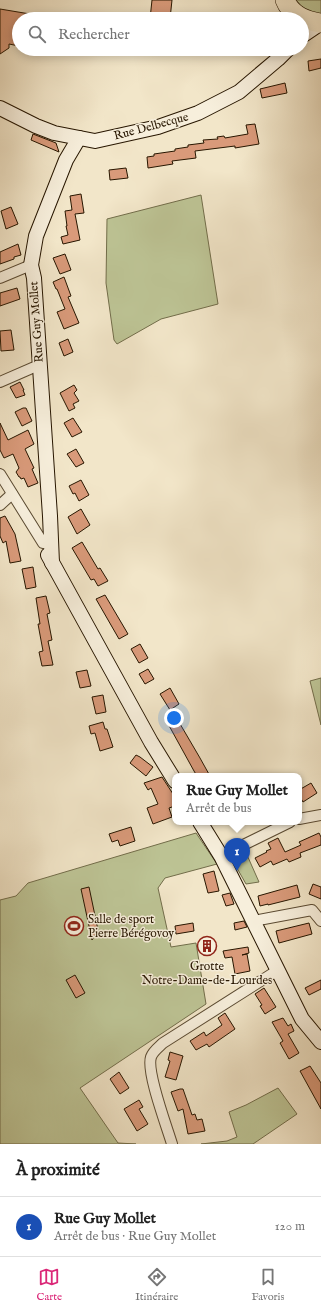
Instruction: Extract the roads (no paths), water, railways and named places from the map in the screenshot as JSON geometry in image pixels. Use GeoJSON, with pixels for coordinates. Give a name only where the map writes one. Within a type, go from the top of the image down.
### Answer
{"type":"FeatureCollection","features":[{"type":"Feature","properties":{"kind":"highway"},"geometry":{"type":"LineString","coordinates":[[309,21],[321,23]]}},
{"type":"Feature","properties":{"kind":"street"},"geometry":{"type":"LineString","coordinates":[[309,31],[321,23]]}},
{"type":"Feature","properties":{"kind":"street","name":"Rue Delbecque"},"geometry":{"type":"LineString","coordinates":[[0,108],[54,134],[95,141],[158,127],[198,113],[239,92],[282,56]]}},
{"type":"Feature","properties":{"kind":"street","name":"Rue Guy Mollet"},"geometry":{"type":"LineString","coordinates":[[47,544],[50,516],[34,278],[31,265],[36,236],[66,160],[79,138]]}},
{"type":"Feature","properties":{"kind":"street"},"geometry":{"type":"LineString","coordinates":[[0,278],[31,265]]}},
{"type":"Feature","properties":{"kind":"street"},"geometry":{"type":"LineString","coordinates":[[0,382],[39,365]]}},
{"type":"Feature","properties":{"kind":"street","name":"Rue Guy Mollet"},"geometry":{"type":"LineString","coordinates":[[0,474],[47,544],[52,563],[151,742],[172,776]]}},
{"type":"Feature","properties":{"kind":"street"},"geometry":{"type":"LineString","coordinates":[[0,505],[12,494]]}},
{"type":"Feature","properties":{"kind":"street"},"geometry":{"type":"LineString","coordinates":[[302,818],[321,815]]}},
{"type":"Feature","properties":{"kind":"street"},"geometry":{"type":"LineString","coordinates":[[202,825],[221,856],[302,1019],[321,1042]]}},
{"type":"Feature","properties":{"kind":"street"},"geometry":{"type":"LineString","coordinates":[[221,856],[284,825]]}},
{"type":"Feature","properties":{"kind":"street"},"geometry":{"type":"LineString","coordinates":[[254,921],[312,910],[321,921]]}},
{"type":"Feature","properties":{"kind":"street"},"geometry":{"type":"LineString","coordinates":[[172,1144],[152,1081],[150,1069],[151,1057],[156,1049],[163,1043],[278,970]]}},
{"type":"Feature","properties":{"kind":"place","name":"Rue Guy Mollet"},"geometry":{"type":"Point","coordinates":[237,871]}},
{"type":"Feature","properties":{"kind":"place","name":"Salle de sport Pierre Bérégovoy"},"geometry":{"type":"Point","coordinates":[74,926]}},
{"type":"Feature","properties":{"kind":"place","name":"Grotte Notre-Dame-de-Lourdes"},"geometry":{"type":"Point","coordinates":[207,946]}}]}
